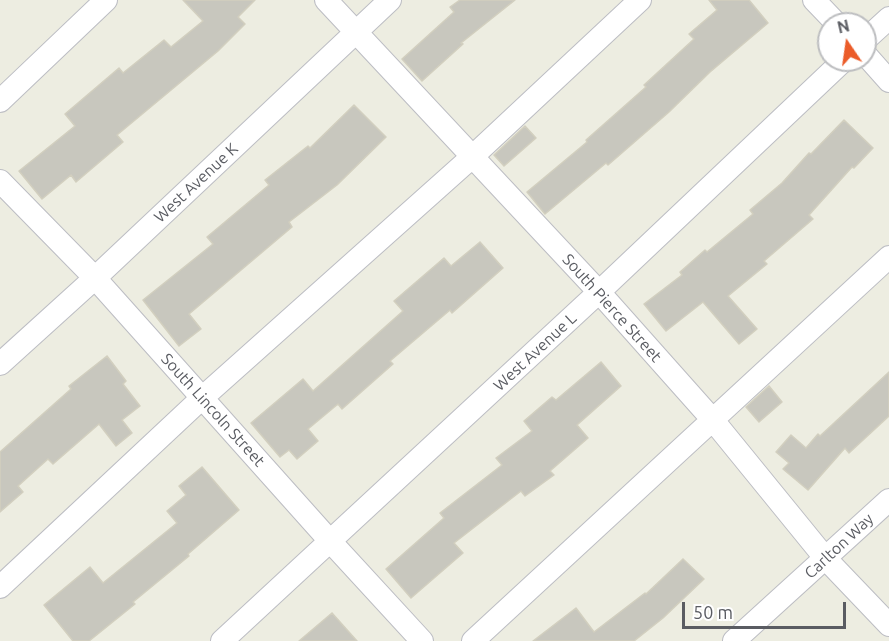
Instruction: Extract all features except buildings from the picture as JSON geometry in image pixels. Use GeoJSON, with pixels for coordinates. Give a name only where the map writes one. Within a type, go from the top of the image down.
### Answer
{"type":"FeatureCollection","features":[{"type":"Feature","properties":{"kind":"street"},"geometry":{"type":"LineString","coordinates":[[0,101],[106,0]]}},
{"type":"Feature","properties":{"kind":"street","name":"South Pierce Street"},"geometry":{"type":"LineString","coordinates":[[326,0],[599,292],[712,419],[826,559],[889,625]]}},
{"type":"Feature","properties":{"kind":"street","name":"West Avenue K"},"geometry":{"type":"LineString","coordinates":[[0,364],[95,278],[390,0]]}},
{"type":"Feature","properties":{"kind":"street"},"geometry":{"type":"LineString","coordinates":[[0,587],[202,398],[472,157],[640,0]]}},
{"type":"Feature","properties":{"kind":"street"},"geometry":{"type":"LineString","coordinates":[[814,0],[826,12]]}},
{"type":"Feature","properties":{"kind":"street"},"geometry":{"type":"LineString","coordinates":[[877,29],[889,18]]}},
{"type":"Feature","properties":{"kind":"street"},"geometry":{"type":"LineString","coordinates":[[877,68],[889,81]]}},
{"type":"Feature","properties":{"kind":"street","name":"West Avenue L"},"geometry":{"type":"LineString","coordinates":[[222,641],[599,292],[831,72]]}},
{"type":"Feature","properties":{"kind":"street","name":"South Lincoln Street"},"geometry":{"type":"LineString","coordinates":[[0,181],[95,278],[330,542],[422,641]]}},
{"type":"Feature","properties":{"kind":"street"},"geometry":{"type":"LineString","coordinates":[[473,641],[889,257]]}},
{"type":"Feature","properties":{"kind":"street","name":"Carlton Way"},"geometry":{"type":"LineString","coordinates":[[734,641],[889,500]]}}]}
